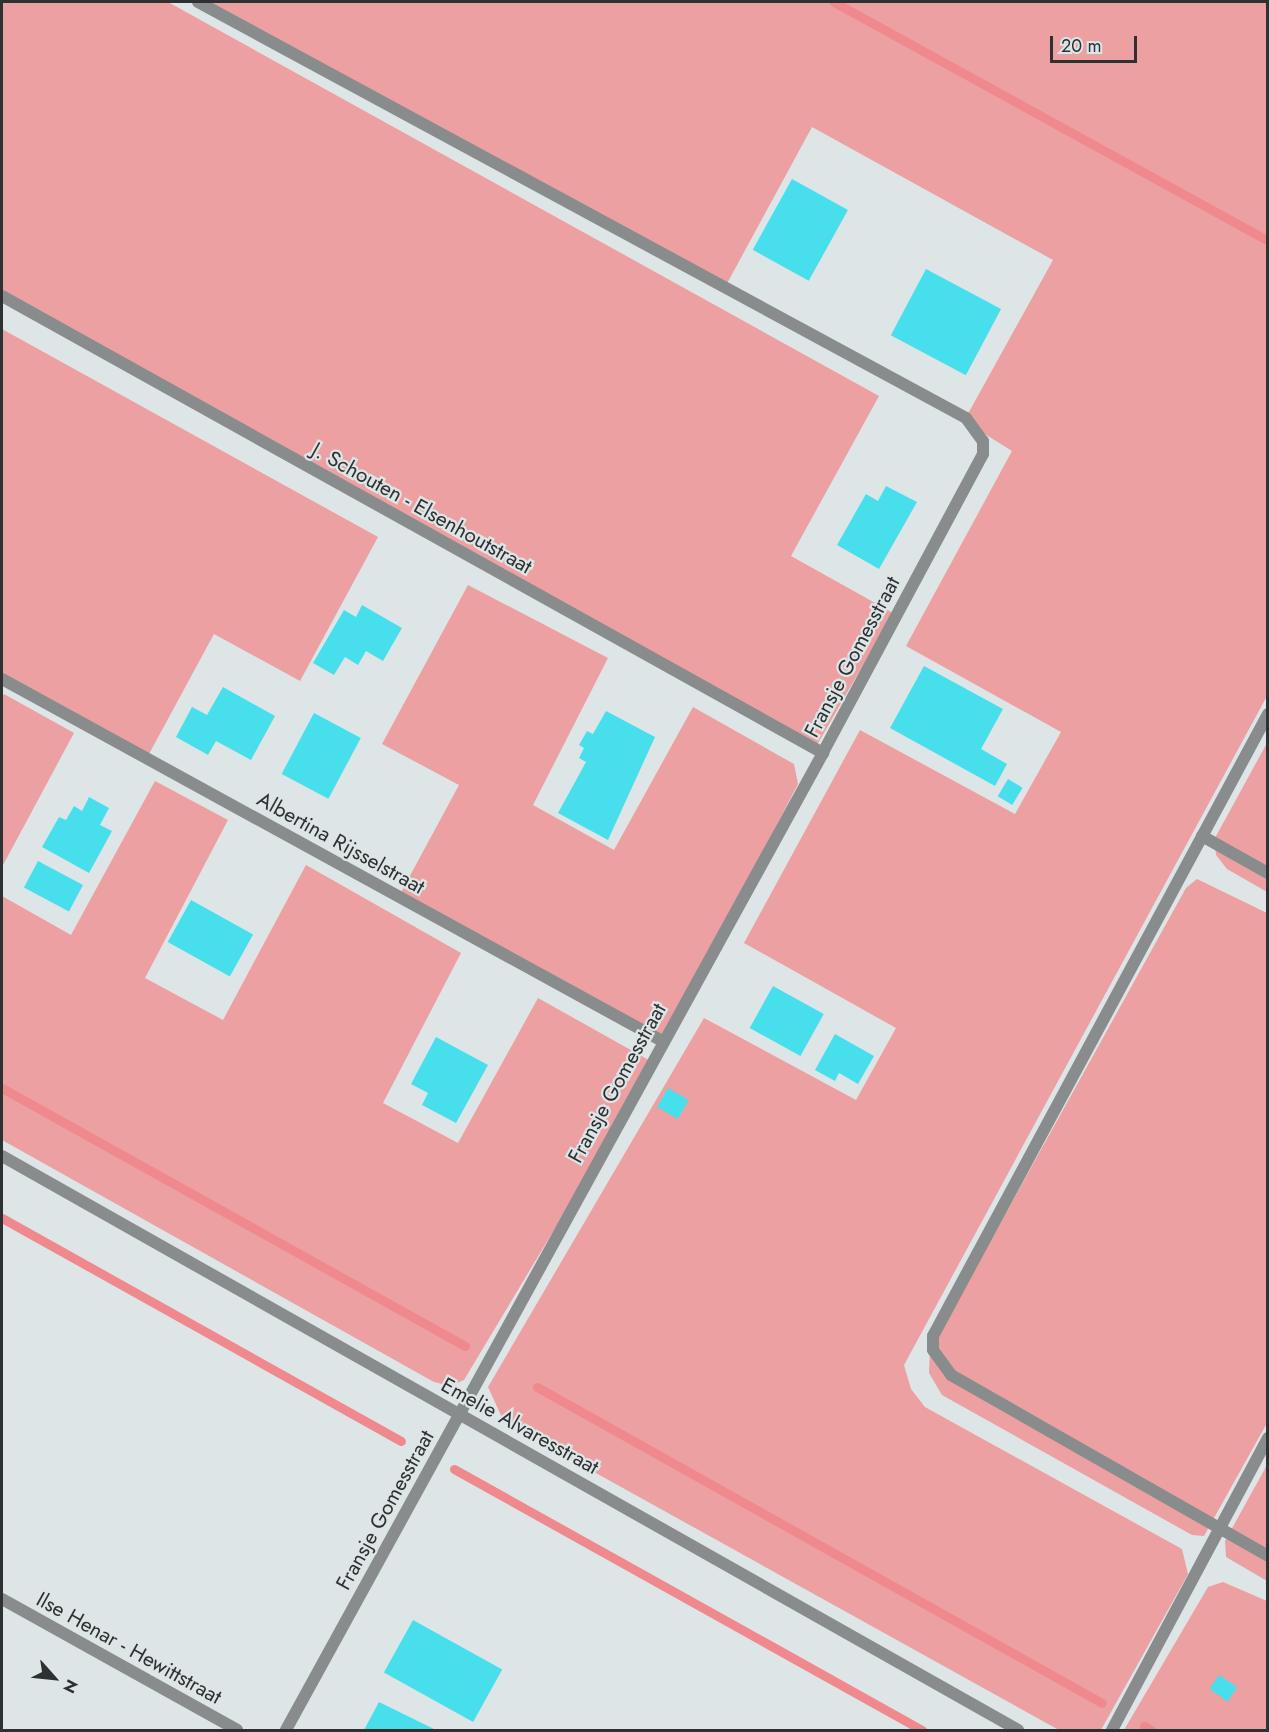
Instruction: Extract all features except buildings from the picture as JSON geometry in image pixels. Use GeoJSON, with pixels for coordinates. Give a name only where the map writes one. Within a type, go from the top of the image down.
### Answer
{"type":"FeatureCollection","features":[{"type":"Feature","properties":{"kind":"street","name":"Fransje Gomesstraat"},"geometry":{"type":"LineString","coordinates":[[198,2],[966,418],[978,429],[983,454],[823,753],[662,1041],[286,1731]]}},
{"type":"Feature","properties":{"kind":"street","name":"J. Schouten - Elsenhoutstraat"},"geometry":{"type":"LineString","coordinates":[[2,296],[823,753]]}},
{"type":"Feature","properties":{"kind":"street","name":"Albertina Rijsselstraat"},"geometry":{"type":"LineString","coordinates":[[2,679],[662,1041]]}},
{"type":"Feature","properties":{"kind":"street"},"geometry":{"type":"LineString","coordinates":[[1268,714],[937,1320],[933,1350],[951,1375],[1268,1556]]}},
{"type":"Feature","properties":{"kind":"street"},"geometry":{"type":"LineString","coordinates":[[1202,836],[1268,873]]}},
{"type":"Feature","properties":{"kind":"street","name":"Emelie Alvaresstraat"},"geometry":{"type":"LineString","coordinates":[[2,1156],[1018,1731]]}},
{"type":"Feature","properties":{"kind":"street"},"geometry":{"type":"LineString","coordinates":[[1112,1731],[1217,1528],[1268,1437]]}},
{"type":"Feature","properties":{"kind":"street","name":"Ilse Henar - Hewittstraat"},"geometry":{"type":"LineString","coordinates":[[2,1599],[237,1731]]}},
{"type":"Feature","properties":{"kind":"shaded area"},"geometry":{"type":"Polygon","coordinates":[[[2,2],[168,2],[879,396],[791,556],[893,613],[817,745],[2,300],[2,2]]]}},
{"type":"Feature","properties":{"kind":"shaded area"},"geometry":{"type":"Polygon","coordinates":[[[208,2],[1267,2],[1267,696],[904,1365],[911,1389],[925,1407],[1182,1549],[1188,1574],[1101,1730],[1059,1730],[504,1422],[488,1387],[704,1018],[856,1100],[896,1028],[744,943],[860,730],[1015,814],[1061,732],[906,646],[1012,451],[964,421],[1053,260],[812,127],[724,289],[208,2]]]}},
{"type":"Feature","properties":{"kind":"shaded area"},"geometry":{"type":"Polygon","coordinates":[[[2,329],[378,537],[300,681],[214,634],[149,754],[2,673],[2,329]]]}},
{"type":"Feature","properties":{"kind":"shaded area"},"geometry":{"type":"Polygon","coordinates":[[[468,585],[608,658],[533,805],[614,850],[693,707],[794,764],[798,784],[663,1043],[399,896],[459,785],[382,744],[468,585]]]}},
{"type":"Feature","properties":{"kind":"shaded area"},"geometry":{"type":"Polygon","coordinates":[[[4,694],[74,733],[2,867],[2,698],[4,694]]]}},
{"type":"Feature","properties":{"kind":"shaded area"},"geometry":{"type":"Polygon","coordinates":[[[1267,743],[1267,892],[1227,869],[1216,855],[1215,838],[1267,743]]]}},
{"type":"Feature","properties":{"kind":"shaded area"},"geometry":{"type":"Polygon","coordinates":[[[155,781],[228,820],[145,978],[223,1020],[306,865],[461,953],[383,1103],[458,1143],[538,998],[654,1063],[464,1380],[450,1386],[434,1382],[2,1140],[2,896],[71,935],[155,781]]]}},
{"type":"Feature","properties":{"kind":"shaded area"},"geometry":{"type":"Polygon","coordinates":[[[1197,879],[1267,913],[1267,1423],[1204,1536],[1192,1535],[942,1395],[929,1373],[930,1350],[1186,888],[1197,879]]]}},
{"type":"Feature","properties":{"kind":"shaded area"},"geometry":{"type":"Polygon","coordinates":[[[1267,1465],[1267,1581],[1226,1557],[1225,1541],[1267,1465]]]}},
{"type":"Feature","properties":{"kind":"shaded area"},"geometry":{"type":"Polygon","coordinates":[[[1223,1582],[1267,1601],[1267,1730],[1124,1730],[1208,1587],[1223,1582]]]}},
{"type":"Feature","properties":{"kind":"waterway"},"geometry":{"type":"LineString","coordinates":[[834,2],[1268,241]]}},
{"type":"Feature","properties":{"kind":"waterway"},"geometry":{"type":"LineString","coordinates":[[2,1088],[465,1346]]}},
{"type":"Feature","properties":{"kind":"waterway"},"geometry":{"type":"LineString","coordinates":[[2,1218],[401,1441]]}},
{"type":"Feature","properties":{"kind":"waterway"},"geometry":{"type":"LineString","coordinates":[[537,1387],[1102,1703]]}},
{"type":"Feature","properties":{"kind":"waterway"},"geometry":{"type":"LineString","coordinates":[[454,1469],[922,1730]]}},
{"type":"Feature","properties":{"kind":"waterway"},"geometry":{"type":"LineString","coordinates":[[1144,1726],[1151,1730]]}}]}
